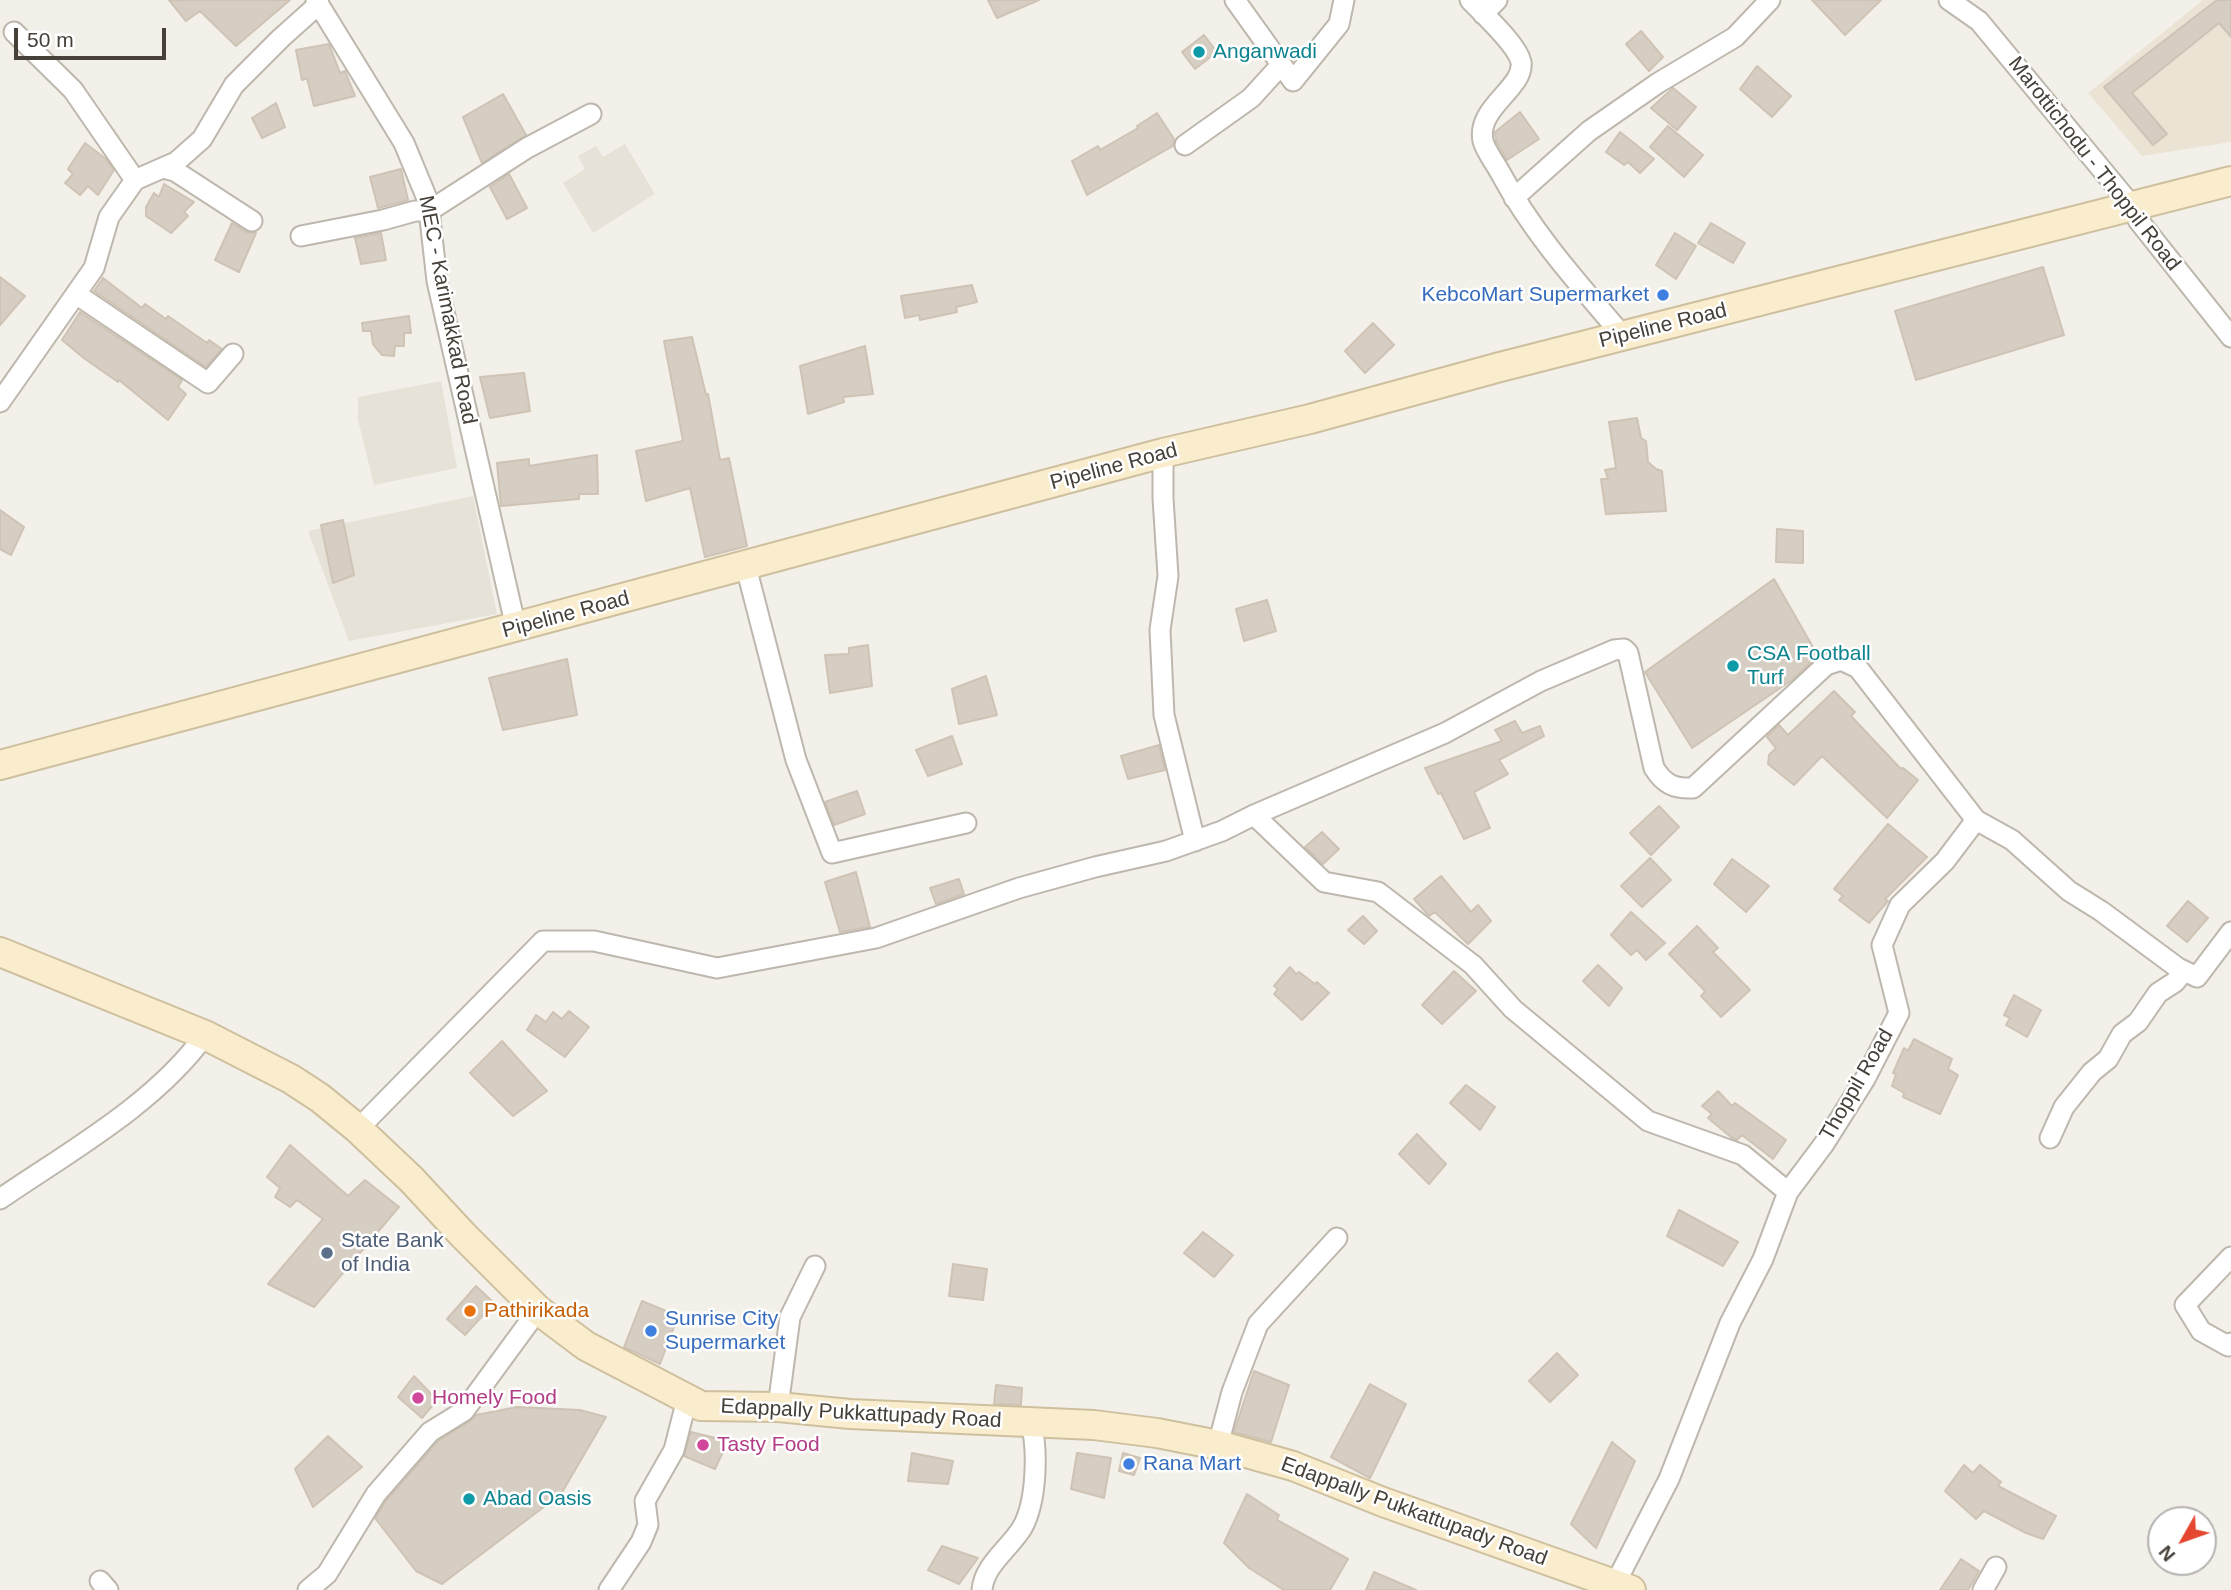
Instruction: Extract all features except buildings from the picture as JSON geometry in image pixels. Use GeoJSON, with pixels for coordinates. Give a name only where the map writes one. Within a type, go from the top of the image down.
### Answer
{"type":"FeatureCollection","features":[{"type":"Feature","properties":{"kind":"street"},"geometry":{"type":"LineString","coordinates":[[1235,0],[1293,82],[1339,24],[1344,0]]}},
{"type":"Feature","properties":{"kind":"street"},"geometry":{"type":"LineString","coordinates":[[1497,0],[1476,7],[1515,49],[1521,62],[1519,75],[1484,122],[1483,141],[1536,233],[1623,336]]}},
{"type":"Feature","properties":{"kind":"street"},"geometry":{"type":"LineString","coordinates":[[1514,198],[1589,131],[1658,83],[1735,37],[1770,0]]}},
{"type":"Feature","properties":{"kind":"street","name":"Marottichodu - Thoppil Road"},"geometry":{"type":"LineString","coordinates":[[1949,0],[1979,21],[2132,206],[2137,220],[2231,337]]}},
{"type":"Feature","properties":{"kind":"street"},"geometry":{"type":"LineString","coordinates":[[0,402],[94,268],[109,217],[135,180],[176,162],[202,139],[234,85],[318,2]]}},
{"type":"Feature","properties":{"kind":"street","name":"MEC - Karimakkad Road"},"geometry":{"type":"LineString","coordinates":[[318,2],[404,143],[428,201],[438,281],[516,628]]}},
{"type":"Feature","properties":{"kind":"street"},"geometry":{"type":"LineString","coordinates":[[13,32],[73,90],[135,180]]}},
{"type":"Feature","properties":{"kind":"street"},"geometry":{"type":"LineString","coordinates":[[1185,145],[1251,98],[1282,65]]}},
{"type":"Feature","properties":{"kind":"street"},"geometry":{"type":"LineString","coordinates":[[301,236],[415,211],[429,211],[527,148],[591,114]]}},
{"type":"Feature","properties":{"kind":"street"},"geometry":{"type":"LineString","coordinates":[[163,168],[175,171],[252,221]]}},
{"type":"Feature","properties":{"kind":"street","name":"Pipeline Road"},"geometry":{"type":"LineString","coordinates":[[0,765],[1163,453],[1310,419],[2231,181]]}},
{"type":"Feature","properties":{"kind":"street"},"geometry":{"type":"LineString","coordinates":[[76,294],[208,383],[233,354]]}},
{"type":"Feature","properties":{"kind":"street"},"geometry":{"type":"LineString","coordinates":[[1163,453],[1168,576],[1160,630],[1164,715],[1195,841]]}},
{"type":"Feature","properties":{"kind":"street"},"geometry":{"type":"LineString","coordinates":[[746,567],[796,760],[832,853],[966,823]]}},
{"type":"Feature","properties":{"kind":"street"},"geometry":{"type":"LineString","coordinates":[[358,1129],[542,940],[594,941],[717,968],[876,938],[1019,888],[1166,851],[1222,831],[1445,733],[1541,681],[1614,650],[1623,649],[1628,653],[1654,768],[1662,780],[1677,789],[1693,788],[1826,665],[1842,660],[1858,668],[1976,820],[2012,840],[2069,891],[2184,971],[2197,977],[2228,939]]}},
{"type":"Feature","properties":{"kind":"street"},"geometry":{"type":"LineString","coordinates":[[1254,816],[1324,882],[1378,892],[1473,965],[1513,1009],[1648,1121],[1744,1155],[1788,1192]]}},
{"type":"Feature","properties":{"kind":"street","name":"Thoppil Road"},"geometry":{"type":"LineString","coordinates":[[1623,1587],[1730,1323],[1763,1259],[1788,1192],[1824,1144],[1865,1079],[1899,1013],[1882,945],[1900,905],[1945,861],[1976,820]]}},
{"type":"Feature","properties":{"kind":"street","name":"Edappally Pukkattupady Road"},"geometry":{"type":"LineString","coordinates":[[0,952],[205,1035],[291,1079],[320,1098],[358,1129],[412,1180],[538,1310],[586,1346],[701,1406],[778,1407],[850,1414],[1094,1425],[1157,1433],[1218,1445],[1293,1466],[1383,1502],[1623,1587]]}},
{"type":"Feature","properties":{"kind":"street"},"geometry":{"type":"LineString","coordinates":[[2050,1138],[2064,1107],[2092,1072],[2108,1059],[2122,1034],[2138,1022],[2158,993],[2175,982],[2184,971]]}},
{"type":"Feature","properties":{"kind":"street"},"geometry":{"type":"LineString","coordinates":[[0,1199],[145,1097],[177,1069],[205,1035]]}},
{"type":"Feature","properties":{"kind":"street"},"geometry":{"type":"LineString","coordinates":[[1218,1445],[1232,1392],[1258,1324],[1337,1238]]}},
{"type":"Feature","properties":{"kind":"street"},"geometry":{"type":"LineString","coordinates":[[2231,1257],[2185,1305],[2201,1331],[2228,1346],[2231,1343]]}},
{"type":"Feature","properties":{"kind":"street"},"geometry":{"type":"LineString","coordinates":[[778,1407],[790,1317],[815,1266]]}},
{"type":"Feature","properties":{"kind":"street"},"geometry":{"type":"LineString","coordinates":[[308,1590],[327,1574],[376,1494],[430,1432],[464,1411],[538,1310]]}},
{"type":"Feature","properties":{"kind":"street"},"geometry":{"type":"LineString","coordinates":[[609,1590],[641,1542],[648,1525],[645,1501],[674,1450],[687,1399]]}},
{"type":"Feature","properties":{"kind":"street"},"geometry":{"type":"LineString","coordinates":[[982,1590],[983,1576],[1023,1526],[1036,1473],[1036,1441],[1031,1422]]}},
{"type":"Feature","properties":{"kind":"street"},"geometry":{"type":"LineString","coordinates":[[1983,1590],[1996,1567]]}},
{"type":"Feature","properties":{"kind":"shaded area"},"geometry":{"type":"Polygon","coordinates":[[[2203,0],[2231,0],[2231,142],[2142,156],[2088,93],[2203,0]]]}},
{"type":"Feature","properties":{"kind":"shaded area"},"geometry":{"type":"Polygon","coordinates":[[[625,144],[655,194],[593,233],[563,183],[585,169],[578,156],[596,146],[603,157],[625,144]]]}},
{"type":"Feature","properties":{"kind":"shaded area"},"geometry":{"type":"Polygon","coordinates":[[[441,381],[457,468],[374,485],[358,420],[358,397],[441,381]]]}},
{"type":"Feature","properties":{"kind":"shaded area"},"geometry":{"type":"Polygon","coordinates":[[[473,496],[497,614],[349,641],[308,531],[473,496]]]}},
{"type":"Feature","properties":{"kind":"place","name":"Anganwadi"},"geometry":{"type":"Point","coordinates":[1199,52]}},
{"type":"Feature","properties":{"kind":"place","name":"KebcoMart Supermarket"},"geometry":{"type":"Point","coordinates":[1663,295]}},
{"type":"Feature","properties":{"kind":"place","name":"CSA Football Turf"},"geometry":{"type":"Point","coordinates":[1733,666]}},
{"type":"Feature","properties":{"kind":"place","name":"State Bank of India"},"geometry":{"type":"Point","coordinates":[327,1253]}},
{"type":"Feature","properties":{"kind":"place","name":"Pathirikada"},"geometry":{"type":"Point","coordinates":[470,1311]}},
{"type":"Feature","properties":{"kind":"place","name":"Sunrise City Supermarket"},"geometry":{"type":"Point","coordinates":[651,1331]}},
{"type":"Feature","properties":{"kind":"place","name":"Homely Food"},"geometry":{"type":"Point","coordinates":[418,1398]}},
{"type":"Feature","properties":{"kind":"place","name":"Tasty Food"},"geometry":{"type":"Point","coordinates":[703,1445]}},
{"type":"Feature","properties":{"kind":"place","name":"Rana Mart"},"geometry":{"type":"Point","coordinates":[1129,1464]}},
{"type":"Feature","properties":{"kind":"place","name":"Abad Oasis"},"geometry":{"type":"Point","coordinates":[469,1499]}}]}
